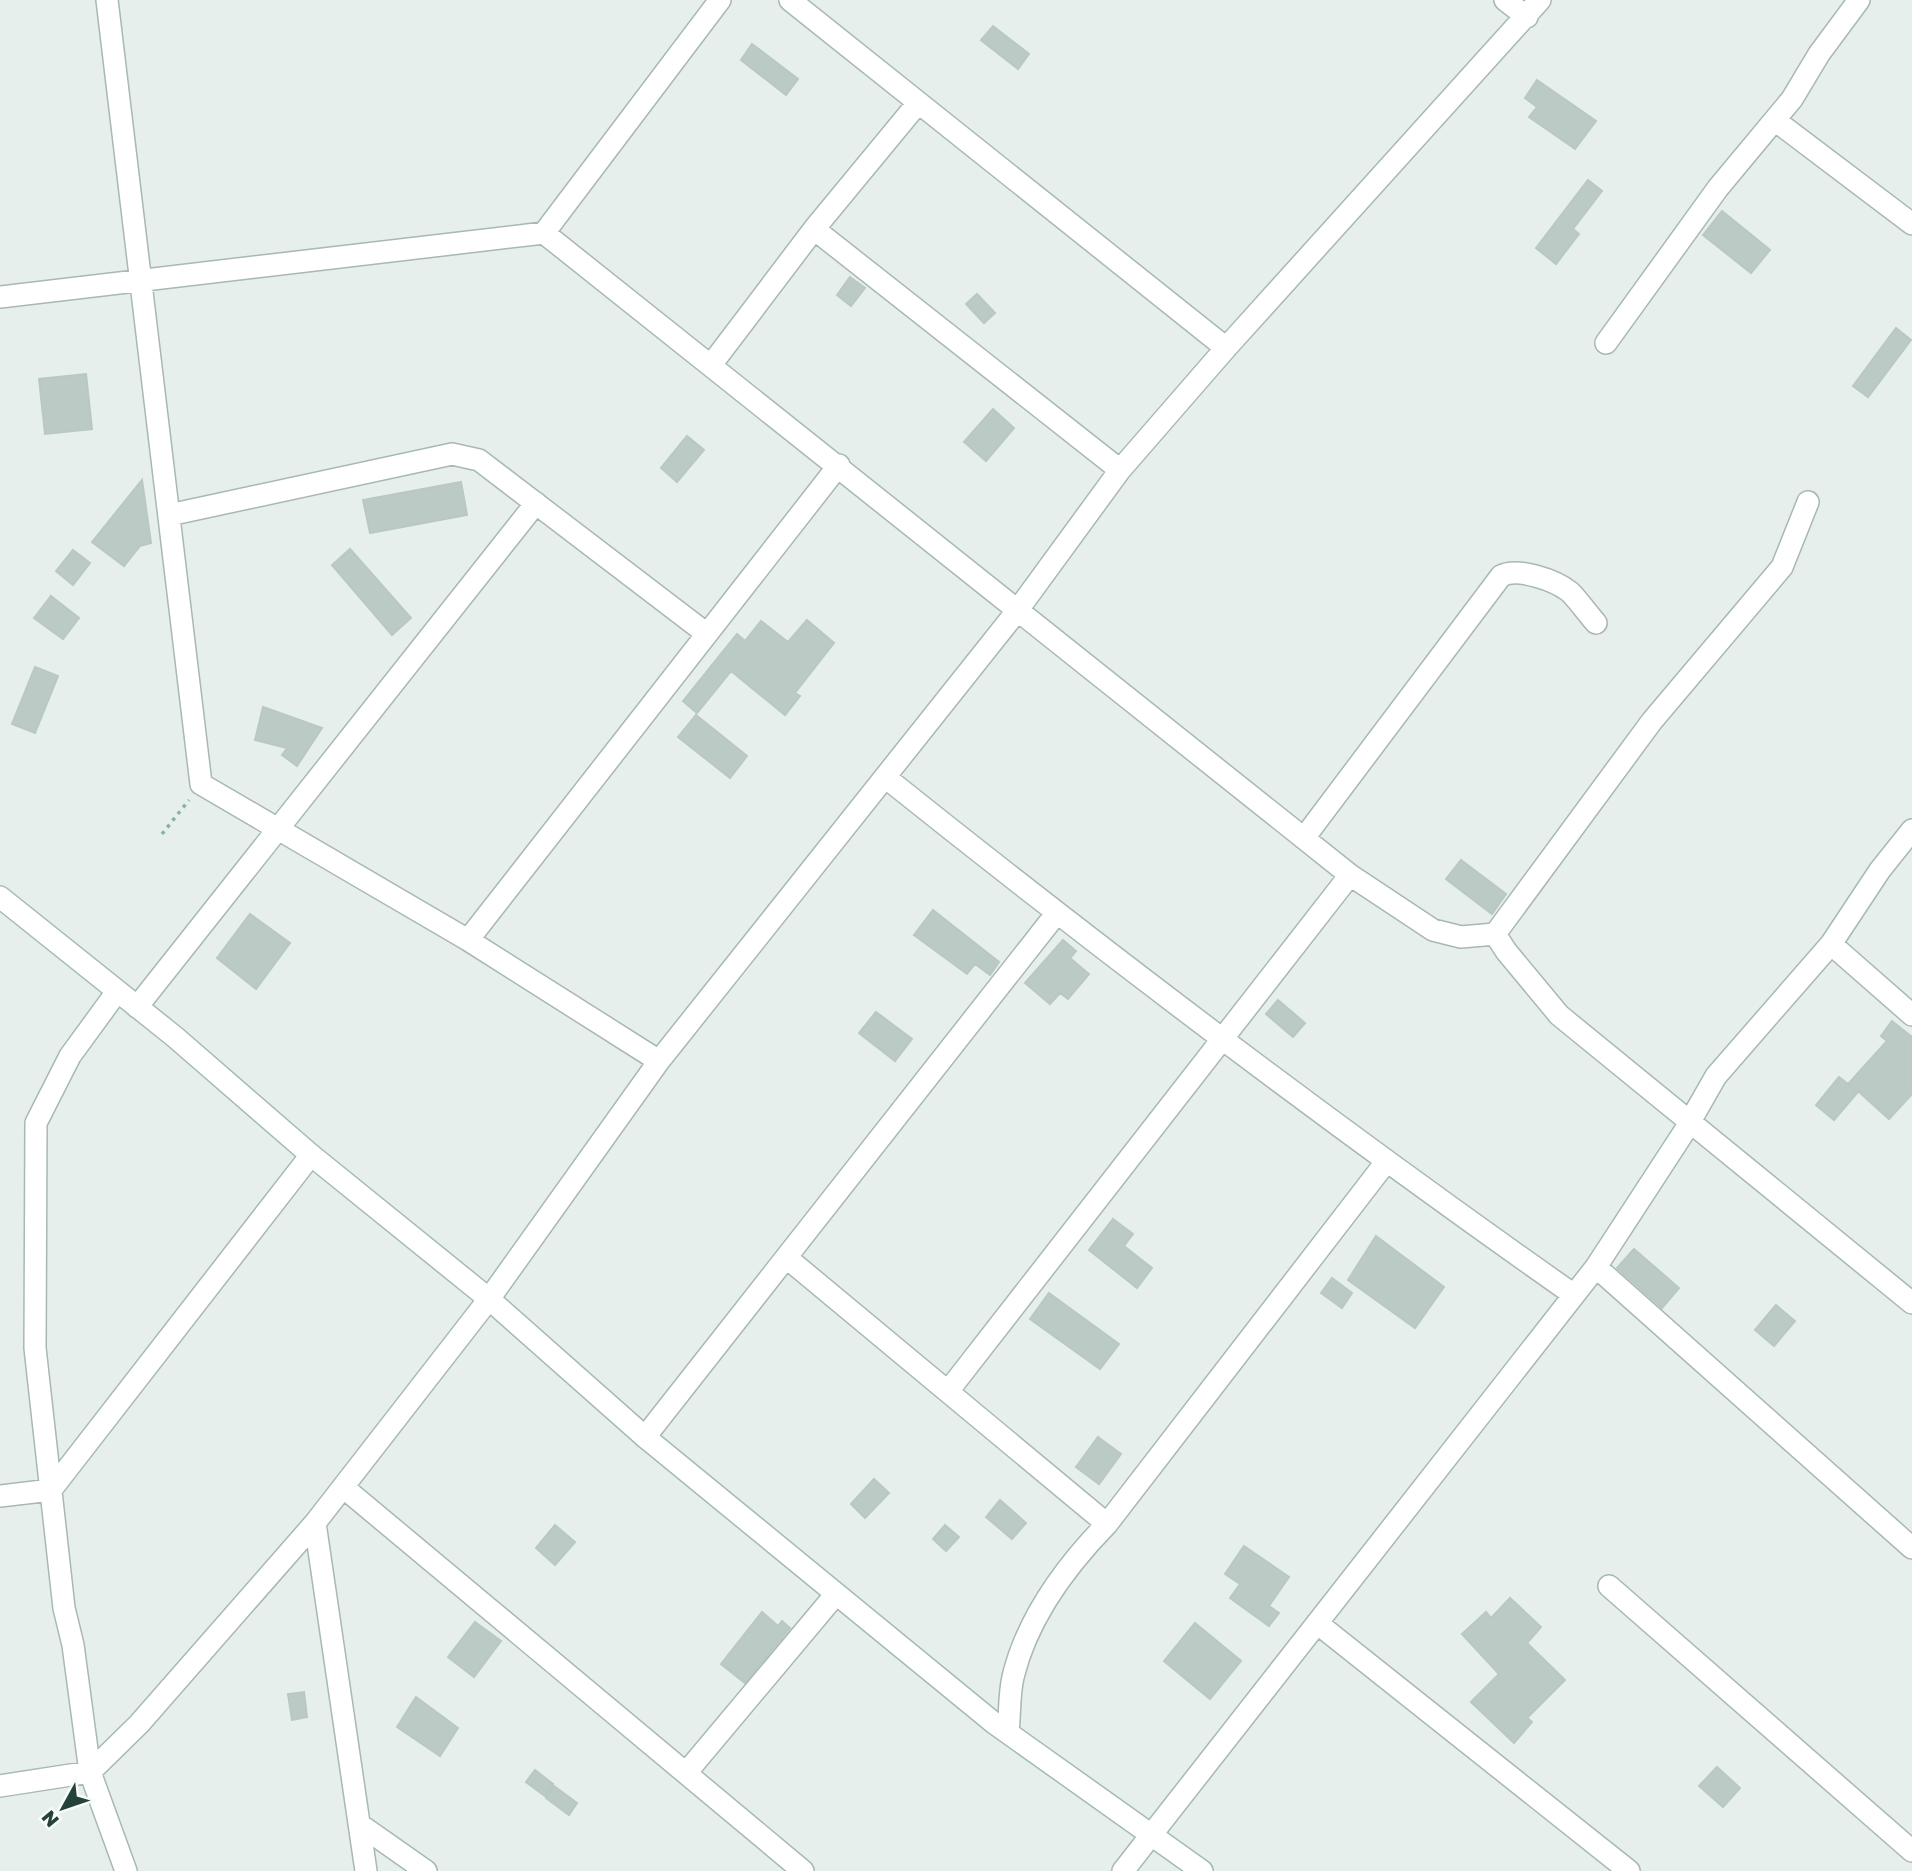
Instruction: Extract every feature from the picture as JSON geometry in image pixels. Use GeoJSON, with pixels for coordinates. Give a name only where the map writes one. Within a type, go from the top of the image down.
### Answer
{"type":"FeatureCollection","features":[{"type":"Feature","properties":{"kind":"street"},"geometry":{"type":"LineString","coordinates":[[107,0],[201,783],[468,940],[659,1061]]}},
{"type":"Feature","properties":{"kind":"street"},"geometry":{"type":"LineString","coordinates":[[544,233],[720,0]]}},
{"type":"Feature","properties":{"kind":"street"},"geometry":{"type":"LineString","coordinates":[[790,0],[1226,348]]}},
{"type":"Feature","properties":{"kind":"street"},"geometry":{"type":"LineString","coordinates":[[0,1786],[90,1772],[139,1724],[315,1523],[489,1299],[659,1061],[1017,611],[1120,470],[1226,348],[1534,8],[1505,0]]}},
{"type":"Feature","properties":{"kind":"street"},"geometry":{"type":"LineString","coordinates":[[1606,343],[1718,188],[1793,99],[1819,54],[1859,0]]}},
{"type":"Feature","properties":{"kind":"street"},"geometry":{"type":"LineString","coordinates":[[711,365],[814,229],[918,103]]}},
{"type":"Feature","properties":{"kind":"street"},"geometry":{"type":"LineString","coordinates":[[1776,121],[1912,224]]}},
{"type":"Feature","properties":{"kind":"street"},"geometry":{"type":"LineString","coordinates":[[814,229],[1120,470]]}},
{"type":"Feature","properties":{"kind":"street"},"geometry":{"type":"LineString","coordinates":[[0,297],[141,283],[544,233],[1350,875],[1433,930],[1461,937],[1495,934],[1652,721],[1782,567],[1808,502]]}},
{"type":"Feature","properties":{"kind":"street"},"geometry":{"type":"LineString","coordinates":[[169,515],[452,454],[479,460],[707,634]]}},
{"type":"Feature","properties":{"kind":"street"},"geometry":{"type":"LineString","coordinates":[[468,940],[839,466]]}},
{"type":"Feature","properties":{"kind":"street"},"geometry":{"type":"LineString","coordinates":[[137,1007],[537,503]]}},
{"type":"Feature","properties":{"kind":"street"},"geometry":{"type":"LineString","coordinates":[[1304,838],[1501,576],[1517,571],[1560,585],[1571,593],[1596,623]]}},
{"type":"Feature","properties":{"kind":"street"},"geometry":{"type":"LineString","coordinates":[[885,777],[1056,914],[1386,1162],[1574,1295]]}},
{"type":"Feature","properties":{"kind":"street"},"geometry":{"type":"LineString","coordinates":[[1123,1871],[1596,1267],[1689,1124],[1716,1076],[1831,944],[1880,870],[1912,830]]}},
{"type":"Feature","properties":{"kind":"street"},"geometry":{"type":"LineString","coordinates":[[948,1390],[1350,875]]}},
{"type":"Feature","properties":{"kind":"street"},"geometry":{"type":"LineString","coordinates":[[0,897],[489,1299],[645,1437],[836,1594],[1008,1732],[1202,1871]]}},
{"type":"Feature","properties":{"kind":"street"},"geometry":{"type":"LineString","coordinates":[[645,1437],[1056,914]]}},
{"type":"Feature","properties":{"kind":"street"},"geometry":{"type":"LineString","coordinates":[[1495,934],[1559,1015],[1689,1124],[1912,1303]]}},
{"type":"Feature","properties":{"kind":"street"},"geometry":{"type":"LineString","coordinates":[[1831,944],[1912,1015]]}},
{"type":"Feature","properties":{"kind":"street"},"geometry":{"type":"LineString","coordinates":[[116,993],[70,1056],[36,1123],[35,1348],[64,1608],[73,1645],[90,1772],[126,1871]]}},
{"type":"Feature","properties":{"kind":"street"},"geometry":{"type":"LineString","coordinates":[[0,1496],[51,1490],[311,1155]]}},
{"type":"Feature","properties":{"kind":"street"},"geometry":{"type":"LineString","coordinates":[[1008,1732],[1013,1677],[1036,1620],[1071,1561],[1107,1524],[1386,1162]]}},
{"type":"Feature","properties":{"kind":"street"},"geometry":{"type":"LineString","coordinates":[[787,1258],[1107,1524]]}},
{"type":"Feature","properties":{"kind":"street"},"geometry":{"type":"LineString","coordinates":[[1596,1267],[1912,1548]]}},
{"type":"Feature","properties":{"kind":"street"},"geometry":{"type":"LineString","coordinates":[[343,1487],[803,1871]]}},
{"type":"Feature","properties":{"kind":"street"},"geometry":{"type":"LineString","coordinates":[[315,1523],[366,1871]]}},
{"type":"Feature","properties":{"kind":"street"},"geometry":{"type":"LineString","coordinates":[[1609,1586],[1912,1851]]}},
{"type":"Feature","properties":{"kind":"street"},"geometry":{"type":"LineString","coordinates":[[686,1773],[836,1594]]}},
{"type":"Feature","properties":{"kind":"street"},"geometry":{"type":"LineString","coordinates":[[1317,1623],[1629,1871]]}},
{"type":"Feature","properties":{"kind":"street"},"geometry":{"type":"LineString","coordinates":[[359,1824],[426,1871]]}},
{"type":"Feature","properties":{"kind":"path"},"geometry":{"type":"LineString","coordinates":[[162,834],[201,783]]}},
{"type":"Feature","properties":{"kind":"building"},"geometry":{"type":"Polygon","coordinates":[[[993,26],[1029,54],[1018,69],[981,40],[993,26]]]}},
{"type":"Feature","properties":{"kind":"building"},"geometry":{"type":"Polygon","coordinates":[[[752,44],[798,79],[786,95],[741,60],[752,44]]]}},
{"type":"Feature","properties":{"kind":"building"},"geometry":{"type":"Polygon","coordinates":[[[1537,80],[1596,121],[1575,149],[1529,117],[1537,107],[1525,98],[1537,80]]]}},
{"type":"Feature","properties":{"kind":"building"},"geometry":{"type":"Polygon","coordinates":[[[1588,180],[1602,191],[1573,229],[1579,234],[1556,264],[1536,248],[1588,180]]]}},
{"type":"Feature","properties":{"kind":"building"},"geometry":{"type":"Polygon","coordinates":[[[1722,211],[1770,250],[1751,273],[1703,235],[1722,211]]]}},
{"type":"Feature","properties":{"kind":"building"},"geometry":{"type":"Polygon","coordinates":[[[850,277],[865,288],[851,306],[837,295],[850,277]]]}},
{"type":"Feature","properties":{"kind":"building"},"geometry":{"type":"Polygon","coordinates":[[[977,294],[995,313],[984,323],[966,304],[977,294]]]}},
{"type":"Feature","properties":{"kind":"building"},"geometry":{"type":"Polygon","coordinates":[[[1896,328],[1911,340],[1868,397],[1853,386],[1896,328]]]}},
{"type":"Feature","properties":{"kind":"building"},"geometry":{"type":"Polygon","coordinates":[[[86,374],[92,429],[45,434],[39,379],[86,374]]]}},
{"type":"Feature","properties":{"kind":"building"},"geometry":{"type":"Polygon","coordinates":[[[993,409],[1014,428],[986,461],[964,442],[993,409]]]}},
{"type":"Feature","properties":{"kind":"building"},"geometry":{"type":"Polygon","coordinates":[[[687,436],[704,450],[677,482],[661,468],[687,436]]]}},
{"type":"Feature","properties":{"kind":"building"},"geometry":{"type":"Polygon","coordinates":[[[142,480],[151,543],[140,546],[124,566],[92,542],[142,480]]]}},
{"type":"Feature","properties":{"kind":"building"},"geometry":{"type":"Polygon","coordinates":[[[461,482],[467,515],[370,533],[363,500],[461,482]]]}},
{"type":"Feature","properties":{"kind":"building"},"geometry":{"type":"Polygon","coordinates":[[[350,549],[411,618],[392,635],[332,565],[350,549]]]}},
{"type":"Feature","properties":{"kind":"building"},"geometry":{"type":"Polygon","coordinates":[[[73,550],[90,563],[73,585],[56,571],[73,550]]]}},
{"type":"Feature","properties":{"kind":"building"},"geometry":{"type":"Polygon","coordinates":[[[51,596],[79,618],[63,639],[34,618],[51,596]]]}},
{"type":"Feature","properties":{"kind":"building"},"geometry":{"type":"Polygon","coordinates":[[[807,620],[834,643],[795,693],[800,696],[785,715],[731,671],[697,713],[683,701],[737,634],[745,641],[761,621],[788,642],[807,620]]]}},
{"type":"Feature","properties":{"kind":"building"},"geometry":{"type":"Polygon","coordinates":[[[35,667],[58,676],[35,733],[12,724],[35,667]]]}},
{"type":"Feature","properties":{"kind":"building"},"geometry":{"type":"Polygon","coordinates":[[[263,707],[322,728],[297,766],[282,755],[287,748],[255,740],[263,707]]]}},
{"type":"Feature","properties":{"kind":"building"},"geometry":{"type":"Polygon","coordinates":[[[696,715],[747,756],[730,778],[678,737],[696,715]]]}},
{"type":"Feature","properties":{"kind":"building"},"geometry":{"type":"Polygon","coordinates":[[[1461,860],[1506,894],[1492,914],[1446,879],[1461,860]]]}},
{"type":"Feature","properties":{"kind":"building"},"geometry":{"type":"Polygon","coordinates":[[[933,910],[999,962],[990,975],[975,964],[967,974],[914,935],[933,910]]]}},
{"type":"Feature","properties":{"kind":"building"},"geometry":{"type":"Polygon","coordinates":[[[250,914],[290,943],[256,989],[217,958],[250,914]]]}},
{"type":"Feature","properties":{"kind":"building"},"geometry":{"type":"Polygon","coordinates":[[[1063,940],[1076,951],[1070,958],[1089,974],[1068,999],[1060,993],[1050,1004],[1025,983],[1063,940]]]}},
{"type":"Feature","properties":{"kind":"building"},"geometry":{"type":"Polygon","coordinates":[[[1278,1000],[1305,1023],[1293,1037],[1266,1014],[1278,1000]]]}},
{"type":"Feature","properties":{"kind":"building"},"geometry":{"type":"Polygon","coordinates":[[[876,1012],[912,1039],[895,1061],[859,1033],[876,1012]]]}},
{"type":"Feature","properties":{"kind":"building"},"geometry":{"type":"Polygon","coordinates":[[[1892,1021],[1912,1037],[1912,1094],[1889,1119],[1849,1083],[1887,1041],[1881,1036],[1892,1021]]]}},
{"type":"Feature","properties":{"kind":"building"},"geometry":{"type":"Polygon","coordinates":[[[1839,1077],[1858,1092],[1834,1120],[1816,1105],[1839,1077]]]}},
{"type":"Feature","properties":{"kind":"building"},"geometry":{"type":"Polygon","coordinates":[[[1113,1219],[1133,1234],[1124,1246],[1152,1268],[1137,1288],[1089,1250],[1113,1219]]]}},
{"type":"Feature","properties":{"kind":"building"},"geometry":{"type":"Polygon","coordinates":[[[1376,1236],[1444,1287],[1415,1328],[1348,1280],[1376,1236]]]}},
{"type":"Feature","properties":{"kind":"building"},"geometry":{"type":"Polygon","coordinates":[[[1634,1249],[1679,1288],[1662,1308],[1617,1268],[1634,1249]]]}},
{"type":"Feature","properties":{"kind":"building"},"geometry":{"type":"Polygon","coordinates":[[[1332,1278],[1352,1293],[1342,1308],[1321,1293],[1332,1278]]]}},
{"type":"Feature","properties":{"kind":"building"},"geometry":{"type":"Polygon","coordinates":[[[1049,1293],[1119,1344],[1100,1369],[1030,1319],[1049,1293]]]}},
{"type":"Feature","properties":{"kind":"building"},"geometry":{"type":"Polygon","coordinates":[[[1776,1305],[1795,1321],[1774,1346],[1755,1330],[1776,1305]]]}},
{"type":"Feature","properties":{"kind":"building"},"geometry":{"type":"Polygon","coordinates":[[[1098,1437],[1121,1454],[1099,1484],[1076,1467],[1098,1437]]]}},
{"type":"Feature","properties":{"kind":"building"},"geometry":{"type":"Polygon","coordinates":[[[874,1479],[889,1493],[865,1518],[851,1504],[874,1479]]]}},
{"type":"Feature","properties":{"kind":"building"},"geometry":{"type":"Polygon","coordinates":[[[1000,1500],[1026,1523],[1012,1539],[986,1517],[1000,1500]]]}},
{"type":"Feature","properties":{"kind":"building"},"geometry":{"type":"Polygon","coordinates":[[[555,1525],[575,1542],[555,1565],[536,1548],[555,1525]]]}},
{"type":"Feature","properties":{"kind":"building"},"geometry":{"type":"Polygon","coordinates":[[[945,1525],[959,1537],[946,1551],[933,1539],[945,1525]]]}},
{"type":"Feature","properties":{"kind":"building"},"geometry":{"type":"Polygon","coordinates":[[[1244,1546],[1289,1577],[1269,1606],[1279,1613],[1269,1626],[1230,1598],[1240,1584],[1225,1574],[1244,1546]]]}},
{"type":"Feature","properties":{"kind":"building"},"geometry":{"type":"Polygon","coordinates":[[[1510,1598],[1541,1627],[1527,1643],[1565,1680],[1527,1718],[1532,1722],[1514,1743],[1471,1702],[1499,1674],[1462,1634],[1486,1612],[1491,1618],[1510,1598]]]}},
{"type":"Feature","properties":{"kind":"building"},"geometry":{"type":"Polygon","coordinates":[[[762,1612],[778,1626],[782,1621],[790,1628],[745,1683],[721,1664],[762,1612]]]}},
{"type":"Feature","properties":{"kind":"building"},"geometry":{"type":"Polygon","coordinates":[[[475,1622],[501,1641],[474,1677],[448,1657],[475,1622]]]}},
{"type":"Feature","properties":{"kind":"building"},"geometry":{"type":"Polygon","coordinates":[[[1195,1623],[1241,1661],[1210,1699],[1164,1661],[1195,1623]]]}},
{"type":"Feature","properties":{"kind":"building"},"geometry":{"type":"Polygon","coordinates":[[[304,1692],[307,1717],[292,1720],[288,1694],[304,1692]]]}},
{"type":"Feature","properties":{"kind":"building"},"geometry":{"type":"Polygon","coordinates":[[[416,1697],[458,1728],[440,1756],[397,1727],[416,1697]]]}},
{"type":"Feature","properties":{"kind":"building"},"geometry":{"type":"Polygon","coordinates":[[[1717,1767],[1740,1788],[1723,1807],[1699,1786],[1717,1767]]]}},
{"type":"Feature","properties":{"kind":"building"},"geometry":{"type":"Polygon","coordinates":[[[535,1770],[553,1784],[545,1796],[526,1782],[535,1770]]]}},
{"type":"Feature","properties":{"kind":"building"},"geometry":{"type":"Polygon","coordinates":[[[554,1786],[577,1803],[569,1815],[546,1798],[554,1786]]]}}]}
